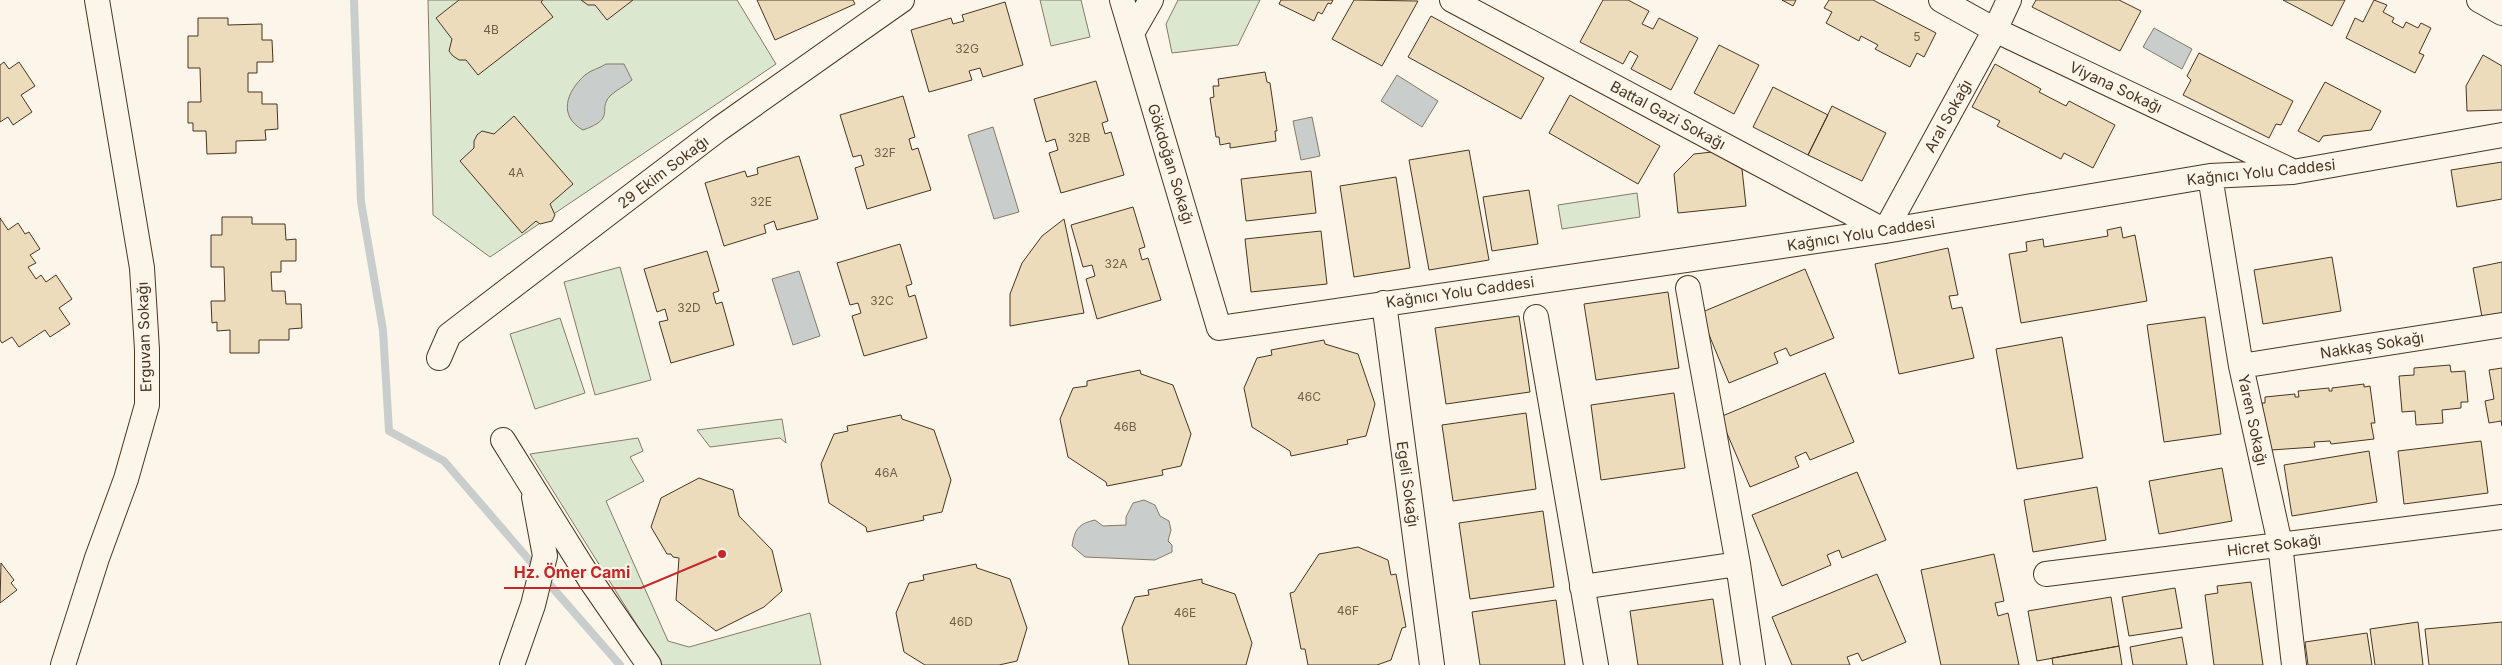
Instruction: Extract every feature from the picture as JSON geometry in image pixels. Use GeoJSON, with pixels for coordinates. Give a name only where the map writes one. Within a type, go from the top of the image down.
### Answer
{"type":"FeatureCollection","features":[{"type":"Feature","properties":{"kind":"street","name":"Erguvan Sokağı"},"geometry":{"type":"LineString","coordinates":[[63,665],[97,558],[126,479],[147,405],[147,350],[142,268],[97,0]]}},
{"type":"Feature","properties":{"kind":"street","name":"29 Ekim Sokağı"},"geometry":{"type":"LineString","coordinates":[[439,358],[449,335],[720,129],[902,0]]}},
{"type":"Feature","properties":{"kind":"street","name":"Gökdoğan Sokağı"},"geometry":{"type":"LineString","coordinates":[[1122,0],[1219,328]]}},
{"type":"Feature","properties":{"kind":"street"},"geometry":{"type":"LineString","coordinates":[[1132,33],[1151,0]]}},
{"type":"Feature","properties":{"kind":"street","name":"Battal Gazi Sokağı"},"geometry":{"type":"LineString","coordinates":[[1452,0],[1885,231]]}},
{"type":"Feature","properties":{"kind":"street","name":"Viyana Sokağı"},"geometry":{"type":"LineString","coordinates":[[1940,0],[1996,30],[2293,172]]}},
{"type":"Feature","properties":{"kind":"street","name":"Aral Sokağı"},"geometry":{"type":"LineString","coordinates":[[1885,231],[1996,30],[2009,0]]}},
{"type":"Feature","properties":{"kind":"street"},"geometry":{"type":"LineString","coordinates":[[2478,0],[2502,13]]}},
{"type":"Feature","properties":{"kind":"street","name":"Kağnıcı Yolu Caddesi"},"geometry":{"type":"LineString","coordinates":[[1219,328],[1885,231],[2210,176],[2293,172],[2502,135]]}},
{"type":"Feature","properties":{"kind":"street","name":"Yaren Sokağı"},"geometry":{"type":"LineString","coordinates":[[2210,176],[2241,366],[2280,544],[2294,665]]}},
{"type":"Feature","properties":{"kind":"street"},"geometry":{"type":"LineString","coordinates":[[1688,288],[1738,564],[1753,665]]}},
{"type":"Feature","properties":{"kind":"street","name":"Egeli Sokağı"},"geometry":{"type":"LineString","coordinates":[[1384,303],[1432,665]]}},
{"type":"Feature","properties":{"kind":"street"},"geometry":{"type":"LineString","coordinates":[[1536,317],[1596,665]]}},
{"type":"Feature","properties":{"kind":"street","name":"Nakkaş Sokağı"},"geometry":{"type":"LineString","coordinates":[[2241,366],[2502,324]]}},
{"type":"Feature","properties":{"kind":"street"},"geometry":{"type":"LineString","coordinates":[[503,440],[532,483],[587,574],[649,665]]}},
{"type":"Feature","properties":{"kind":"street"},"geometry":{"type":"LineString","coordinates":[[512,665],[536,593],[544,558],[532,483]]}},
{"type":"Feature","properties":{"kind":"street","name":"Hicret Sokağı"},"geometry":{"type":"LineString","coordinates":[[2046,574],[2502,517]]}},
{"type":"Feature","properties":{"kind":"street"},"geometry":{"type":"LineString","coordinates":[[1582,587],[1738,564]]}},
{"type":"Feature","properties":{"kind":"green space"},"geometry":{"type":"Polygon","coordinates":[[[428,0],[737,0],[776,64],[490,257],[433,215],[428,0]]]}},
{"type":"Feature","properties":{"kind":"green space"},"geometry":{"type":"Polygon","coordinates":[[[1040,0],[1081,0],[1090,37],[1051,46],[1040,0]]]}},
{"type":"Feature","properties":{"kind":"green space"},"geometry":{"type":"Polygon","coordinates":[[[1178,0],[1260,0],[1238,45],[1172,53],[1166,24],[1178,0]]]}},
{"type":"Feature","properties":{"kind":"green space"},"geometry":{"type":"Polygon","coordinates":[[[1637,193],[1640,217],[1562,229],[1558,205],[1637,193]]]}},
{"type":"Feature","properties":{"kind":"green space"},"geometry":{"type":"Polygon","coordinates":[[[620,267],[651,380],[595,395],[564,282],[620,267]]]}},
{"type":"Feature","properties":{"kind":"green space"},"geometry":{"type":"Polygon","coordinates":[[[560,318],[585,393],[535,409],[510,334],[560,318]]]}},
{"type":"Feature","properties":{"kind":"green space"},"geometry":{"type":"Polygon","coordinates":[[[782,419],[786,443],[780,438],[710,447],[697,430],[782,419]]]}},
{"type":"Feature","properties":{"kind":"green space"},"geometry":{"type":"Polygon","coordinates":[[[638,438],[643,451],[630,457],[644,481],[606,501],[668,641],[689,647],[810,613],[821,665],[662,665],[530,454],[638,438]]]}},
{"type":"Feature","properties":{"kind":"shaded area"},"geometry":{"type":"Polygon","coordinates":[[[2154,28],[2192,49],[2182,69],[2143,47],[2154,28]]]}},
{"type":"Feature","properties":{"kind":"shaded area"},"geometry":{"type":"Polygon","coordinates":[[[606,64],[624,64],[632,80],[610,96],[600,122],[583,130],[570,118],[568,111],[569,96],[585,75],[606,64]]]}},
{"type":"Feature","properties":{"kind":"shaded area"},"geometry":{"type":"Polygon","coordinates":[[[1397,75],[1438,101],[1422,127],[1381,101],[1397,75]]]}},
{"type":"Feature","properties":{"kind":"shaded area"},"geometry":{"type":"Polygon","coordinates":[[[1312,117],[1320,156],[1301,160],[1293,121],[1312,117]]]}},
{"type":"Feature","properties":{"kind":"shaded area"},"geometry":{"type":"Polygon","coordinates":[[[993,127],[1019,212],[994,219],[968,135],[993,127]]]}},
{"type":"Feature","properties":{"kind":"shaded area"},"geometry":{"type":"Polygon","coordinates":[[[799,271],[820,336],[793,345],[772,279],[799,271]]]}},
{"type":"Feature","properties":{"kind":"shaded area"},"geometry":{"type":"Polygon","coordinates":[[[1144,500],[1155,505],[1160,516],[1169,521],[1171,530],[1168,541],[1172,545],[1172,552],[1155,560],[1085,557],[1072,546],[1076,531],[1085,523],[1095,520],[1103,526],[1126,525],[1126,517],[1133,503],[1144,500]]]}},
{"type":"Feature","properties":{"kind":"building"},"geometry":{"type":"Polygon","coordinates":[[[459,0],[543,0],[541,2],[553,17],[478,75],[466,60],[459,60],[449,51],[452,39],[436,18],[459,0]]]}},
{"type":"Feature","properties":{"kind":"building"},"geometry":{"type":"Polygon","coordinates":[[[581,0],[633,0],[607,20],[595,5],[588,5],[581,0]]]}},
{"type":"Feature","properties":{"kind":"building"},"geometry":{"type":"Polygon","coordinates":[[[757,0],[853,0],[855,4],[775,40],[757,0]]]}},
{"type":"Feature","properties":{"kind":"building"},"geometry":{"type":"Polygon","coordinates":[[[1281,0],[1333,0],[1331,4],[1328,3],[1322,14],[1318,12],[1314,21],[1279,4],[1281,0]]]}},
{"type":"Feature","properties":{"kind":"building"},"geometry":{"type":"Polygon","coordinates":[[[1354,0],[1418,1],[1382,66],[1332,39],[1354,0]]]}},
{"type":"Feature","properties":{"kind":"building"},"geometry":{"type":"Polygon","coordinates":[[[1603,0],[1628,0],[1649,11],[1642,24],[1653,29],[1659,18],[1698,38],[1671,90],[1631,69],[1638,56],[1630,51],[1623,64],[1580,42],[1603,0]]]}},
{"type":"Feature","properties":{"kind":"building"},"geometry":{"type":"Polygon","coordinates":[[[1782,0],[1796,0],[1793,6],[1782,0]]]}},
{"type":"Feature","properties":{"kind":"building"},"geometry":{"type":"Polygon","coordinates":[[[1829,0],[1873,0],[1936,33],[1924,57],[1917,53],[1910,67],[1875,49],[1878,45],[1861,36],[1859,41],[1826,23],[1832,12],[1824,8],[1829,0]]]}},
{"type":"Feature","properties":{"kind":"building"},"geometry":{"type":"Polygon","coordinates":[[[2036,0],[2119,0],[2141,11],[2120,51],[2032,7],[2036,0]]]}},
{"type":"Feature","properties":{"kind":"building"},"geometry":{"type":"Polygon","coordinates":[[[2283,0],[2345,0],[2332,26],[2283,0]]]}},
{"type":"Feature","properties":{"kind":"building"},"geometry":{"type":"Polygon","coordinates":[[[2374,0],[2387,5],[2383,12],[2394,18],[2392,22],[2403,28],[2406,22],[2418,28],[2421,23],[2431,28],[2419,53],[2424,55],[2415,73],[2346,38],[2355,18],[2363,22],[2374,0]]]}},
{"type":"Feature","properties":{"kind":"building"},"geometry":{"type":"Polygon","coordinates":[[[1005,2],[1023,65],[983,77],[980,68],[969,71],[972,80],[929,92],[911,30],[951,18],[953,24],[964,21],[962,15],[1005,2]]]}},
{"type":"Feature","properties":{"kind":"building"},"geometry":{"type":"Polygon","coordinates":[[[1431,16],[1544,78],[1521,119],[1408,57],[1431,16]]]}},
{"type":"Feature","properties":{"kind":"building"},"geometry":{"type":"Polygon","coordinates":[[[198,18],[228,18],[228,25],[262,24],[262,40],[272,40],[273,62],[257,62],[257,73],[248,73],[248,92],[262,92],[262,104],[277,104],[278,129],[265,130],[266,140],[236,141],[236,153],[207,154],[206,131],[193,131],[193,123],[188,123],[188,102],[201,102],[200,68],[188,68],[188,36],[198,36],[198,18]]]}},
{"type":"Feature","properties":{"kind":"building"},"geometry":{"type":"Polygon","coordinates":[[[1719,45],[1759,65],[1734,114],[1694,93],[1719,45]]]}},
{"type":"Feature","properties":{"kind":"building"},"geometry":{"type":"Polygon","coordinates":[[[2199,53],[2293,101],[2281,125],[2276,124],[2269,138],[2183,95],[2191,80],[2187,76],[2199,53]]]}},
{"type":"Feature","properties":{"kind":"building"},"geometry":{"type":"Polygon","coordinates":[[[2483,55],[2502,66],[2502,110],[2467,111],[2466,86],[2483,55]]]}},
{"type":"Feature","properties":{"kind":"building"},"geometry":{"type":"Polygon","coordinates":[[[4,62],[9,69],[19,62],[35,86],[21,95],[32,112],[13,125],[8,117],[0,122],[0,65],[4,62]]]}},
{"type":"Feature","properties":{"kind":"building"},"geometry":{"type":"Polygon","coordinates":[[[1995,64],[2041,89],[2039,92],[2066,106],[2069,101],[2115,125],[2093,168],[2064,153],[2061,159],[1997,126],[2000,121],[1972,107],[1995,64]]]}},
{"type":"Feature","properties":{"kind":"building"},"geometry":{"type":"Polygon","coordinates":[[[1265,72],[1267,82],[1270,83],[1277,131],[1275,131],[1276,141],[1230,148],[1230,143],[1220,145],[1219,137],[1216,137],[1210,98],[1214,97],[1213,86],[1219,86],[1218,79],[1265,72]]]}},
{"type":"Feature","properties":{"kind":"building"},"geometry":{"type":"Polygon","coordinates":[[[1096,81],[1108,121],[1102,123],[1105,134],[1111,132],[1124,175],[1061,193],[1049,153],[1058,150],[1055,139],[1046,142],[1034,99],[1096,81]]]}},
{"type":"Feature","properties":{"kind":"building"},"geometry":{"type":"Polygon","coordinates":[[[2325,82],[2381,111],[2371,130],[2323,136],[2319,142],[2298,131],[2325,82]]]}},
{"type":"Feature","properties":{"kind":"building"},"geometry":{"type":"Polygon","coordinates":[[[1773,87],[1828,115],[1808,155],[1753,127],[1773,87]]]}},
{"type":"Feature","properties":{"kind":"building"},"geometry":{"type":"Polygon","coordinates":[[[1570,95],[1660,146],[1638,184],[1549,133],[1570,95]]]}},
{"type":"Feature","properties":{"kind":"building"},"geometry":{"type":"Polygon","coordinates":[[[903,96],[915,137],[909,139],[912,150],[918,148],[931,190],[867,209],[855,168],[864,165],[861,155],[853,157],[840,115],[903,96]]]}},
{"type":"Feature","properties":{"kind":"building"},"geometry":{"type":"Polygon","coordinates":[[[1832,106],[1886,133],[1862,181],[1808,155],[1832,106]]]}},
{"type":"Feature","properties":{"kind":"building"},"geometry":{"type":"Polygon","coordinates":[[[514,116],[573,184],[550,204],[555,215],[552,221],[540,224],[536,221],[522,233],[460,161],[474,148],[474,141],[477,135],[482,131],[494,134],[514,116]]]}},
{"type":"Feature","properties":{"kind":"building"},"geometry":{"type":"Polygon","coordinates":[[[1469,150],[1489,260],[1429,270],[1409,160],[1469,150]]]}},
{"type":"Feature","properties":{"kind":"building"},"geometry":{"type":"Polygon","coordinates":[[[1712,152],[1742,169],[1746,206],[1678,213],[1674,174],[1694,154],[1712,152]]]}},
{"type":"Feature","properties":{"kind":"building"},"geometry":{"type":"Polygon","coordinates":[[[799,156],[818,219],[777,230],[774,221],[764,225],[766,233],[724,246],[705,183],[745,171],[747,177],[758,174],[757,168],[799,156]]]}},
{"type":"Feature","properties":{"kind":"building"},"geometry":{"type":"Polygon","coordinates":[[[2502,162],[2502,199],[2457,207],[2451,170],[2502,162]]]}},
{"type":"Feature","properties":{"kind":"building"},"geometry":{"type":"Polygon","coordinates":[[[1311,171],[1316,213],[1246,221],[1241,179],[1311,171]]]}},
{"type":"Feature","properties":{"kind":"building"},"geometry":{"type":"Polygon","coordinates":[[[1396,177],[1410,268],[1354,277],[1340,186],[1396,177]]]}},
{"type":"Feature","properties":{"kind":"building"},"geometry":{"type":"Polygon","coordinates":[[[1529,190],[1538,244],[1492,251],[1483,197],[1529,190]]]}},
{"type":"Feature","properties":{"kind":"building"},"geometry":{"type":"Polygon","coordinates":[[[1133,207],[1145,247],[1139,249],[1142,260],[1148,258],[1161,300],[1097,319],[1086,279],[1095,276],[1092,265],[1083,267],[1071,225],[1133,207]]]}},
{"type":"Feature","properties":{"kind":"building"},"geometry":{"type":"Polygon","coordinates":[[[222,217],[252,217],[252,224],[285,224],[286,240],[296,239],[296,261],[281,261],[281,272],[271,272],[272,291],[285,291],[286,304],[301,304],[302,328],[289,329],[289,340],[259,340],[259,353],[230,353],[230,330],[217,331],[217,322],[212,323],[211,301],[225,301],[224,267],[211,267],[211,235],[222,235],[222,217]]]}},
{"type":"Feature","properties":{"kind":"building"},"geometry":{"type":"Polygon","coordinates":[[[0,218],[8,230],[18,223],[25,234],[29,232],[40,249],[30,255],[36,263],[28,267],[36,279],[41,275],[46,282],[56,275],[72,299],[59,308],[70,324],[50,337],[45,330],[19,347],[12,337],[2,343],[0,340],[0,218]]]}},
{"type":"Feature","properties":{"kind":"building"},"geometry":{"type":"Polygon","coordinates":[[[1064,219],[1084,313],[1010,326],[1010,294],[1022,263],[1042,236],[1064,219]]]}},
{"type":"Feature","properties":{"kind":"building"},"geometry":{"type":"Polygon","coordinates":[[[2121,227],[2123,238],[2135,235],[2147,301],[2021,323],[2009,254],[2027,251],[2026,242],[2043,239],[2044,247],[2108,236],[2107,230],[2121,227]]]}},
{"type":"Feature","properties":{"kind":"building"},"geometry":{"type":"Polygon","coordinates":[[[1321,231],[1327,284],[1251,292],[1245,239],[1321,231]]]}},
{"type":"Feature","properties":{"kind":"building"},"geometry":{"type":"Polygon","coordinates":[[[900,244],[912,284],[906,286],[909,297],[915,295],[927,338],[864,356],[852,316],[861,313],[858,303],[850,305],[837,263],[900,244]]]}},
{"type":"Feature","properties":{"kind":"building"},"geometry":{"type":"Polygon","coordinates":[[[1948,248],[1958,295],[1949,296],[1952,309],[1962,307],[1974,358],[1899,374],[1875,264],[1948,248]]]}},
{"type":"Feature","properties":{"kind":"building"},"geometry":{"type":"Polygon","coordinates":[[[707,251],[719,291],[713,293],[716,304],[722,302],[734,345],[671,363],[659,322],[668,320],[665,309],[657,312],[644,269],[707,251]]]}},
{"type":"Feature","properties":{"kind":"building"},"geometry":{"type":"Polygon","coordinates":[[[2332,257],[2341,311],[2263,324],[2254,270],[2332,257]]]}},
{"type":"Feature","properties":{"kind":"building"},"geometry":{"type":"Polygon","coordinates":[[[2502,262],[2502,314],[2482,317],[2473,268],[2502,262]]]}},
{"type":"Feature","properties":{"kind":"building"},"geometry":{"type":"Polygon","coordinates":[[[1805,269],[1834,338],[1790,356],[1786,348],[1774,353],[1778,363],[1729,383],[1700,313],[1805,269]]]}},
{"type":"Feature","properties":{"kind":"building"},"geometry":{"type":"Polygon","coordinates":[[[1668,292],[1679,368],[1596,380],[1584,304],[1668,292]]]}},
{"type":"Feature","properties":{"kind":"building"},"geometry":{"type":"Polygon","coordinates":[[[1519,316],[1530,392],[1446,404],[1435,328],[1519,316]]]}},
{"type":"Feature","properties":{"kind":"building"},"geometry":{"type":"Polygon","coordinates":[[[2205,317],[2221,434],[2164,442],[2147,325],[2205,317]]]}},
{"type":"Feature","properties":{"kind":"building"},"geometry":{"type":"Polygon","coordinates":[[[2062,337],[2083,458],[2017,469],[1996,349],[2062,337]]]}},
{"type":"Feature","properties":{"kind":"building"},"geometry":{"type":"Polygon","coordinates":[[[1324,340],[1325,344],[1358,354],[1375,404],[1366,436],[1347,440],[1348,444],[1291,456],[1290,451],[1252,427],[1244,388],[1257,358],[1272,355],[1271,350],[1324,340]]]}},
{"type":"Feature","properties":{"kind":"building"},"geometry":{"type":"Polygon","coordinates":[[[2450,365],[2451,372],[2465,371],[2468,402],[2461,402],[2461,408],[2442,410],[2443,423],[2416,425],[2415,411],[2402,412],[2399,376],[2414,375],[2414,368],[2450,365]]]}},
{"type":"Feature","properties":{"kind":"building"},"geometry":{"type":"Polygon","coordinates":[[[2502,368],[2502,426],[2501,421],[2489,423],[2485,401],[2494,399],[2489,370],[2502,368]]]}},
{"type":"Feature","properties":{"kind":"building"},"geometry":{"type":"Polygon","coordinates":[[[1140,370],[1141,374],[1173,385],[1191,434],[1181,466],[1162,470],[1163,475],[1107,486],[1106,482],[1068,457],[1060,419],[1073,388],[1087,386],[1087,381],[1140,370]]]}},
{"type":"Feature","properties":{"kind":"building"},"geometry":{"type":"Polygon","coordinates":[[[1825,373],[1854,442],[1810,460],[1806,452],[1795,457],[1799,467],[1750,487],[1720,417],[1825,373]]]}},
{"type":"Feature","properties":{"kind":"building"},"geometry":{"type":"Polygon","coordinates":[[[2364,384],[2364,387],[2370,386],[2375,423],[2371,423],[2374,439],[2331,444],[2330,441],[2314,442],[2315,447],[2271,450],[2269,435],[2265,436],[2262,403],[2265,403],[2265,397],[2295,394],[2295,397],[2299,397],[2298,391],[2329,388],[2329,391],[2332,391],[2332,388],[2364,384]]]}},
{"type":"Feature","properties":{"kind":"building"},"geometry":{"type":"Polygon","coordinates":[[[1674,393],[1685,468],[1601,480],[1591,405],[1674,393]]]}},
{"type":"Feature","properties":{"kind":"building"},"geometry":{"type":"Polygon","coordinates":[[[1526,413],[1536,489],[1453,501],[1442,425],[1526,413]]]}},
{"type":"Feature","properties":{"kind":"building"},"geometry":{"type":"Polygon","coordinates":[[[901,415],[902,419],[934,430],[951,480],[942,512],[923,516],[924,520],[867,532],[866,527],[829,503],[821,464],[834,434],[848,431],[847,426],[901,415]]]}},
{"type":"Feature","properties":{"kind":"building"},"geometry":{"type":"Polygon","coordinates":[[[2481,441],[2488,493],[2404,504],[2398,451],[2481,441]]]}},
{"type":"Feature","properties":{"kind":"building"},"geometry":{"type":"Polygon","coordinates":[[[2369,451],[2377,502],[2292,516],[2284,465],[2369,451]]]}},
{"type":"Feature","properties":{"kind":"building"},"geometry":{"type":"Polygon","coordinates":[[[2222,468],[2232,521],[2159,534],[2149,481],[2222,468]]]}},
{"type":"Feature","properties":{"kind":"building"},"geometry":{"type":"Polygon","coordinates":[[[1857,472],[1886,540],[1842,558],[1839,550],[1827,555],[1831,565],[1782,586],[1752,515],[1857,472]]]}},
{"type":"Feature","properties":{"kind":"building"},"geometry":{"type":"Polygon","coordinates":[[[699,478],[733,490],[739,516],[772,550],[782,591],[764,607],[716,631],[676,600],[679,558],[667,554],[651,527],[661,498],[699,478]]]}},
{"type":"Feature","properties":{"kind":"building"},"geometry":{"type":"Polygon","coordinates":[[[2097,487],[2106,540],[2033,552],[2024,500],[2097,487]]]}},
{"type":"Feature","properties":{"kind":"building"},"geometry":{"type":"Polygon","coordinates":[[[1543,511],[1554,587],[1470,599],[1459,523],[1543,511]]]}},
{"type":"Feature","properties":{"kind":"building"},"geometry":{"type":"Polygon","coordinates":[[[1358,547],[1388,560],[1391,575],[1396,574],[1406,627],[1402,628],[1391,660],[1377,665],[1308,665],[1305,649],[1301,649],[1290,593],[1294,592],[1319,554],[1358,547]]]}},
{"type":"Feature","properties":{"kind":"building"},"geometry":{"type":"Polygon","coordinates":[[[1994,554],[2004,601],[1995,603],[1998,616],[2008,613],[2019,665],[1941,665],[1921,570],[1994,554]]]}},
{"type":"Feature","properties":{"kind":"building"},"geometry":{"type":"Polygon","coordinates":[[[1,563],[14,580],[11,583],[17,590],[0,603],[1,563]]]}},
{"type":"Feature","properties":{"kind":"building"},"geometry":{"type":"Polygon","coordinates":[[[976,564],[977,568],[1010,579],[1027,628],[1017,661],[999,665],[925,665],[904,652],[896,613],[909,583],[924,580],[923,575],[976,564]]]}},
{"type":"Feature","properties":{"kind":"building"},"geometry":{"type":"Polygon","coordinates":[[[1877,574],[1906,642],[1862,661],[1858,653],[1847,657],[1850,665],[1792,665],[1772,617],[1877,574]]]}},
{"type":"Feature","properties":{"kind":"building"},"geometry":{"type":"Polygon","coordinates":[[[1202,579],[1202,583],[1235,594],[1252,643],[1246,665],[1129,665],[1122,628],[1135,597],[1149,595],[1148,590],[1202,579]]]}},
{"type":"Feature","properties":{"kind":"building"},"geometry":{"type":"Polygon","coordinates":[[[2251,582],[2263,665],[2214,665],[2205,595],[2218,593],[2217,586],[2251,582]]]}},
{"type":"Feature","properties":{"kind":"building"},"geometry":{"type":"Polygon","coordinates":[[[2175,588],[2182,628],[2129,636],[2122,597],[2175,588]]]}},
{"type":"Feature","properties":{"kind":"building"},"geometry":{"type":"Polygon","coordinates":[[[2111,597],[2119,646],[2037,661],[2028,611],[2111,597]]]}},
{"type":"Feature","properties":{"kind":"building"},"geometry":{"type":"Polygon","coordinates":[[[1713,599],[1723,665],[1638,665],[1630,611],[1713,599]]]}},
{"type":"Feature","properties":{"kind":"building"},"geometry":{"type":"Polygon","coordinates":[[[1556,600],[1565,665],[1480,665],[1472,612],[1556,600]]]}},
{"type":"Feature","properties":{"kind":"building"},"geometry":{"type":"Polygon","coordinates":[[[2418,622],[2423,665],[2375,665],[2370,629],[2418,622]]]}},
{"type":"Feature","properties":{"kind":"building"},"geometry":{"type":"Polygon","coordinates":[[[2502,622],[2502,665],[2429,665],[2425,629],[2502,622]]]}},
{"type":"Feature","properties":{"kind":"building"},"geometry":{"type":"Polygon","coordinates":[[[2367,633],[2372,665],[2308,665],[2305,642],[2367,633]]]}},
{"type":"Feature","properties":{"kind":"building"},"geometry":{"type":"Polygon","coordinates":[[[2182,637],[2187,665],[2133,665],[2130,647],[2182,637]]]}},
{"type":"Feature","properties":{"kind":"building"},"geometry":{"type":"Polygon","coordinates":[[[2119,646],[2122,665],[2053,665],[2052,658],[2119,646]]]}},
{"type":"Feature","properties":{"kind":"waterway"},"geometry":{"type":"LineString","coordinates":[[354,0],[361,202],[383,330],[389,431],[444,461],[537,569]]}},
{"type":"Feature","properties":{"kind":"waterway"},"geometry":{"type":"LineString","coordinates":[[544,578],[620,665]]}},
{"type":"Feature","properties":{"kind":"place","name":"Hz. Ömer Cami"},"geometry":{"type":"Point","coordinates":[722,554]}}]}
